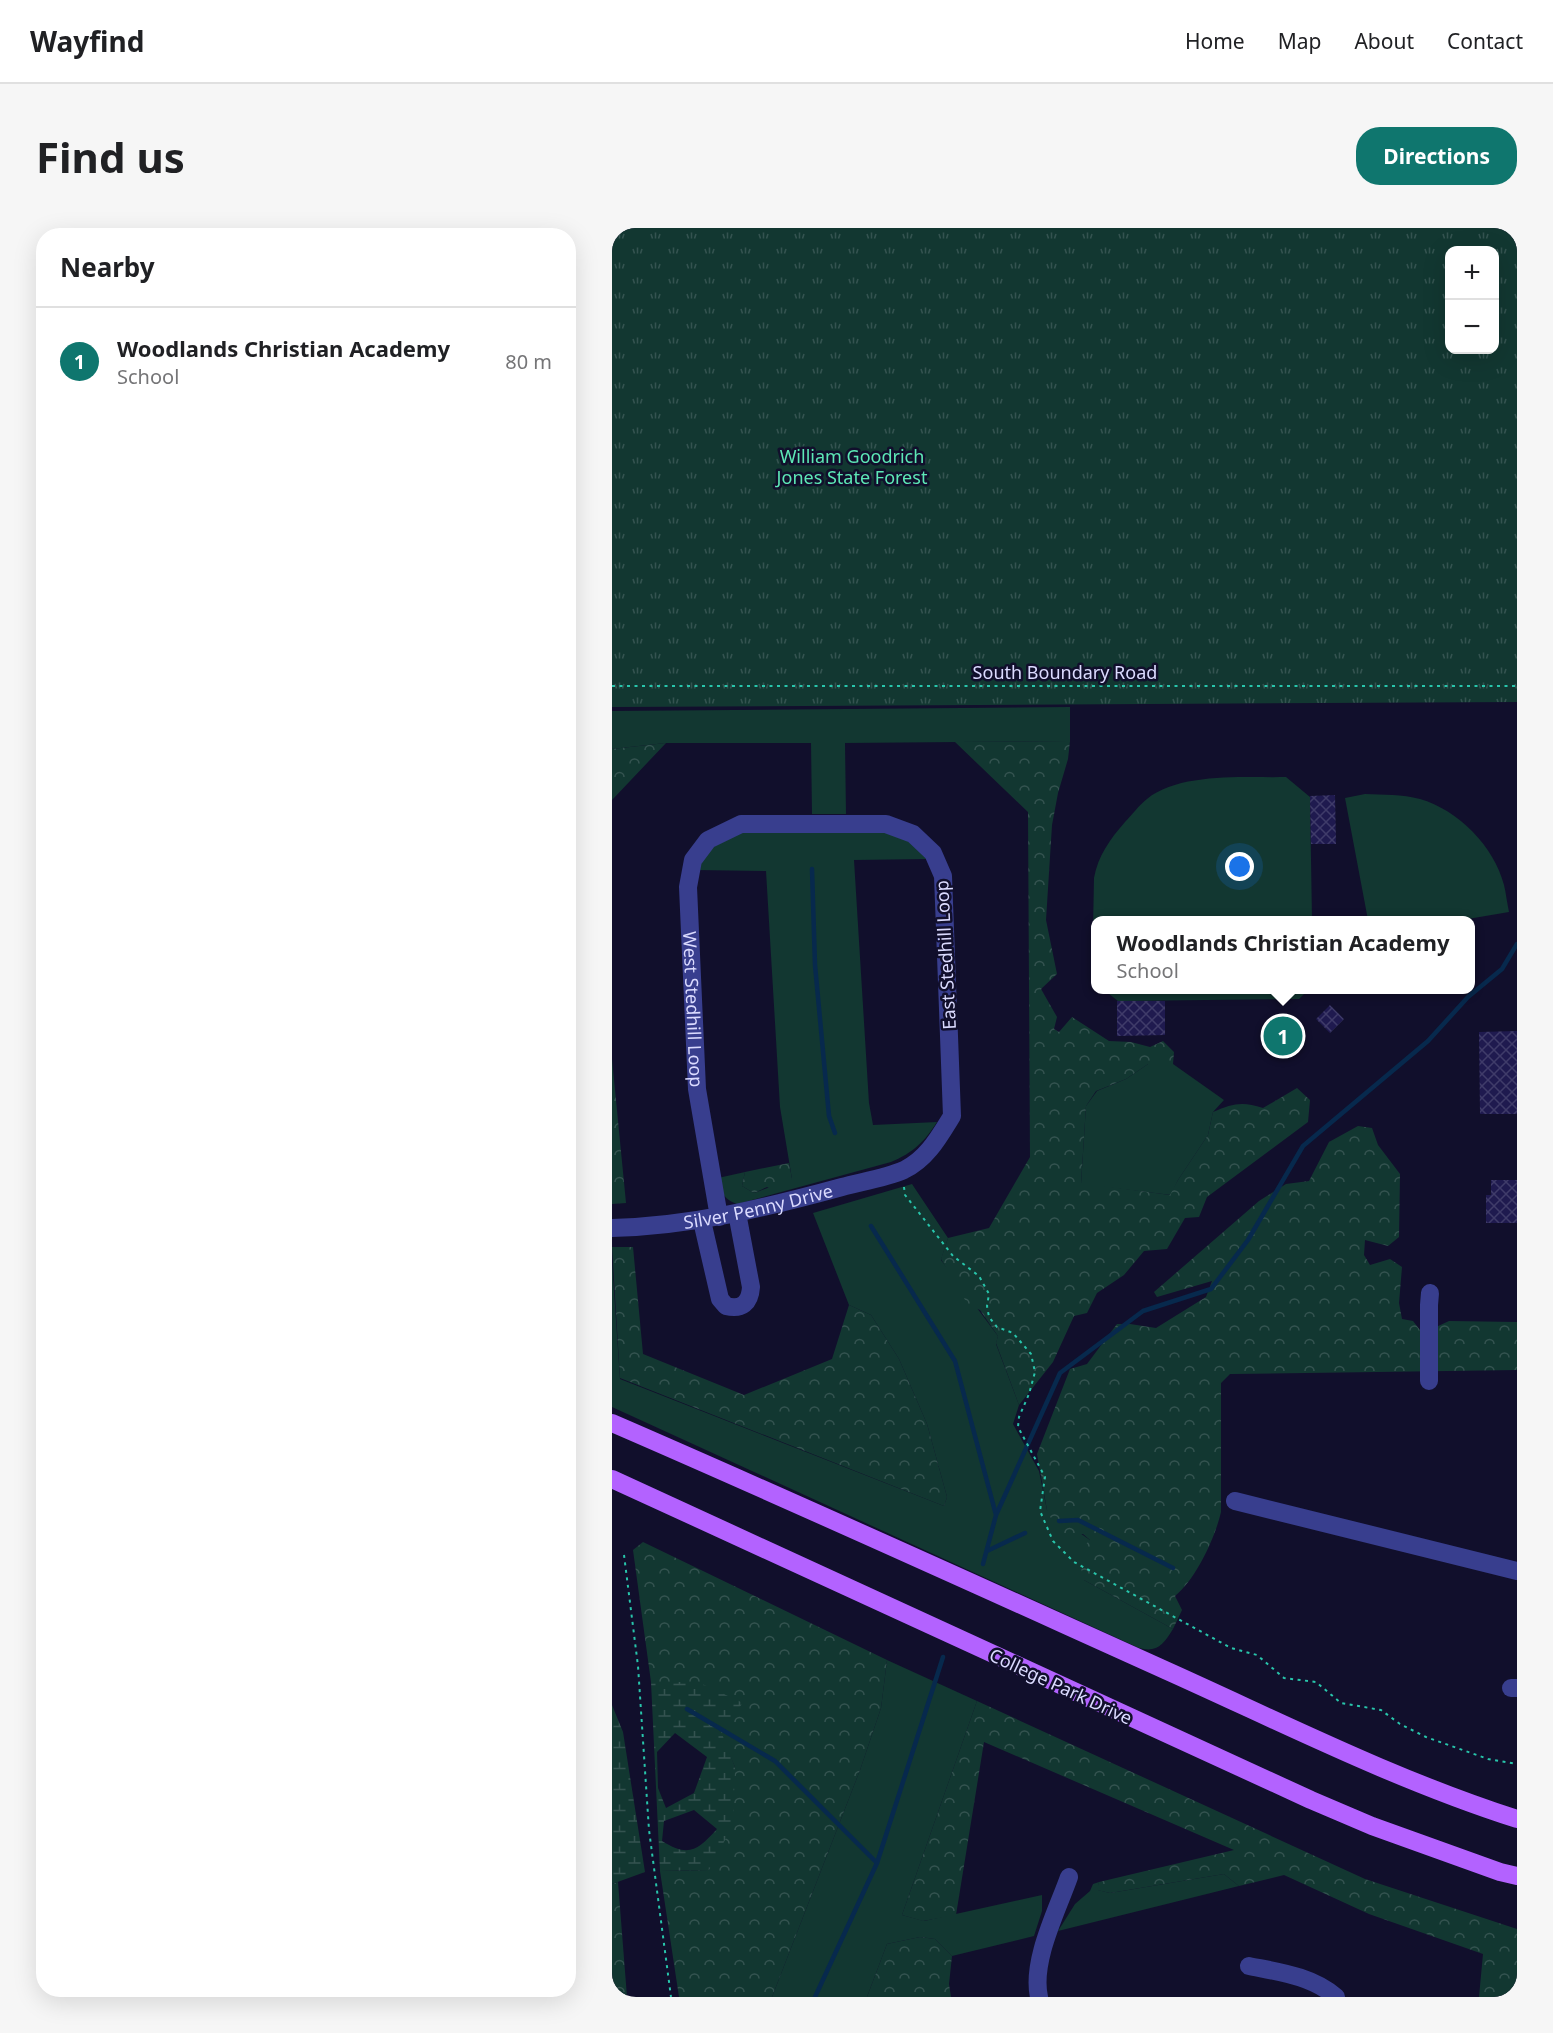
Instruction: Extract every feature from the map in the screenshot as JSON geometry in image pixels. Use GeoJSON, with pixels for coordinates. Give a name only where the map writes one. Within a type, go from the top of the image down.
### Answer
{"type":"FeatureCollection","features":[{"type":"Feature","properties":{"kind":"main road"},"geometry":{"type":"LineString","coordinates":[[612,1423],[1171,1672],[1333,1748],[1480,1807],[1517,1819]]}},
{"type":"Feature","properties":{"kind":"main road","name":"College Park Drive"},"geometry":{"type":"LineString","coordinates":[[612,1479],[1311,1800],[1372,1826],[1517,1876]]}},
{"type":"Feature","properties":{"kind":"street","name":"East Stedhill Loop"},"geometry":{"type":"LineString","coordinates":[[741,824],[886,824],[913,834],[933,853],[943,876],[952,1116],[934,1146],[904,1169]]}},
{"type":"Feature","properties":{"kind":"street","name":"West Stedhill Loop"},"geometry":{"type":"LineString","coordinates":[[719,1217],[697,1089],[688,887],[693,860],[708,840],[741,824]]}},
{"type":"Feature","properties":{"kind":"street","name":"Silver Penny Drive"},"geometry":{"type":"LineString","coordinates":[[612,1228],[671,1225],[719,1217],[805,1197],[904,1169]]}},
{"type":"Feature","properties":{"kind":"street"},"geometry":{"type":"LineString","coordinates":[[1429,1382],[1430,1293]]}},
{"type":"Feature","properties":{"kind":"street"},"geometry":{"type":"LineString","coordinates":[[1235,1501],[1517,1571]]}},
{"type":"Feature","properties":{"kind":"street"},"geometry":{"type":"LineString","coordinates":[[1039,1997],[1036,1975],[1039,1959],[1069,1877]]}},
{"type":"Feature","properties":{"kind":"street"},"geometry":{"type":"LineString","coordinates":[[1249,1966],[1294,1975],[1316,1983],[1336,1997]]}},
{"type":"Feature","properties":{"kind":"path","name":"South Boundary Road"},"geometry":{"type":"LineString","coordinates":[[612,686],[1517,686]]}},
{"type":"Feature","properties":{"kind":"path"},"geometry":{"type":"LineString","coordinates":[[904,1169],[907,1179],[904,1186],[905,1195],[953,1256],[979,1276],[989,1294],[987,1306],[989,1317],[997,1327],[1013,1333],[1031,1354],[1035,1372],[1019,1417],[1018,1427],[1045,1478],[1040,1511],[1053,1541],[1074,1562],[1231,1648],[1257,1655],[1284,1678],[1317,1682],[1341,1703],[1381,1710],[1400,1724],[1426,1737],[1488,1759],[1517,1764]]}},
{"type":"Feature","properties":{"kind":"path"},"geometry":{"type":"LineString","coordinates":[[624,1555],[638,1666],[650,1830],[671,1997]]}},
{"type":"Feature","properties":{"kind":"green space","name":"William Goodrich Jones State Forest"},"geometry":{"type":"Polygon","coordinates":[[[612,228],[1517,228],[1517,702],[612,707],[612,228]]]}},
{"type":"Feature","properties":{"kind":"green space"},"geometry":{"type":"Polygon","coordinates":[[[1070,707],[1070,741],[845,743],[846,814],[812,814],[811,743],[666,743],[612,749],[612,711],[1070,707]]]}},
{"type":"Feature","properties":{"kind":"green space"},"geometry":{"type":"Polygon","coordinates":[[[1070,741],[1068,759],[1052,825],[1046,920],[1057,974],[1041,989],[1057,1017],[1054,1029],[1059,1032],[1072,1017],[1109,1041],[1131,1042],[1150,1047],[1163,1041],[1174,1052],[1173,1064],[1148,1064],[1126,1079],[1096,1091],[1086,1106],[1081,1183],[1170,1195],[1208,1135],[1213,1112],[1237,1104],[1263,1108],[1297,1088],[1310,1100],[1308,1122],[1207,1197],[1199,1217],[1185,1218],[1167,1249],[1144,1251],[1124,1275],[1097,1293],[1087,1313],[1074,1316],[1053,1362],[1019,1405],[996,1343],[998,1336],[980,1310],[968,1305],[941,1259],[948,1238],[989,1228],[1030,1157],[1028,812],[955,742],[1070,741]]]}},
{"type":"Feature","properties":{"kind":"green space"},"geometry":{"type":"Polygon","coordinates":[[[666,743],[612,800],[612,749],[666,743]]]}},
{"type":"Feature","properties":{"kind":"green space"},"geometry":{"type":"Polygon","coordinates":[[[1233,777],[1286,777],[1310,797],[1312,916],[1093,916],[1094,878],[1102,855],[1110,841],[1138,807],[1161,790],[1177,784],[1233,777]]]}},
{"type":"Feature","properties":{"kind":"green space"},"geometry":{"type":"Polygon","coordinates":[[[1365,794],[1399,795],[1420,799],[1434,804],[1461,821],[1492,857],[1504,885],[1509,912],[1475,918],[1367,916],[1345,798],[1365,794]]]}},
{"type":"Feature","properties":{"kind":"green space"},"geometry":{"type":"Polygon","coordinates":[[[886,830],[901,834],[927,859],[854,860],[869,1103],[873,1125],[937,1122],[918,1146],[891,1162],[737,1204],[723,1194],[718,1178],[745,1172],[742,1186],[754,1193],[792,1179],[780,1107],[766,871],[695,870],[700,858],[732,832],[886,830]]]}},
{"type":"Feature","properties":{"kind":"green space"},"geometry":{"type":"Polygon","coordinates":[[[1109,994],[1304,994],[1299,999],[1118,1001],[1109,994]]]}},
{"type":"Feature","properties":{"kind":"green space"},"geometry":{"type":"Polygon","coordinates":[[[612,1059],[626,1203],[612,1204],[612,1059]]]}},
{"type":"Feature","properties":{"kind":"green space"},"geometry":{"type":"Polygon","coordinates":[[[1148,1064],[1173,1064],[1224,1100],[1213,1112],[1208,1135],[1178,1180],[1171,1195],[1081,1184],[1086,1106],[1097,1091],[1126,1079],[1148,1064]]]}},
{"type":"Feature","properties":{"kind":"green space"},"geometry":{"type":"Polygon","coordinates":[[[1358,1126],[1372,1128],[1378,1145],[1400,1174],[1399,1237],[1388,1246],[1365,1240],[1364,1255],[1370,1265],[1390,1259],[1402,1267],[1399,1303],[1402,1319],[1413,1321],[1420,1330],[1434,1328],[1449,1321],[1517,1322],[1517,1370],[1230,1374],[1221,1383],[1221,1512],[1204,1557],[1183,1589],[1175,1596],[1182,1610],[1173,1629],[1084,1580],[1077,1553],[1090,1540],[1083,1534],[1059,1535],[1047,1510],[1037,1454],[1070,1369],[1087,1364],[1117,1324],[1156,1328],[1206,1297],[1212,1281],[1157,1297],[1154,1292],[1259,1201],[1286,1184],[1309,1181],[1329,1142],[1358,1126]]]}},
{"type":"Feature","properties":{"kind":"green space"},"geometry":{"type":"Polygon","coordinates":[[[789,1163],[792,1179],[789,1186],[775,1191],[767,1187],[754,1193],[742,1186],[745,1172],[789,1163]]]}},
{"type":"Feature","properties":{"kind":"green space"},"geometry":{"type":"Polygon","coordinates":[[[912,1184],[948,1238],[941,1260],[998,1336],[996,1344],[1019,1405],[1013,1424],[1039,1471],[1047,1510],[1090,1540],[1084,1580],[1173,1629],[1159,1646],[1151,1649],[1139,1648],[612,1407],[612,1261],[620,1379],[944,1506],[947,1497],[927,1424],[899,1359],[871,1315],[849,1305],[813,1213],[912,1184]]]}},
{"type":"Feature","properties":{"kind":"green space"},"geometry":{"type":"Polygon","coordinates":[[[612,1247],[633,1247],[643,1354],[744,1395],[832,1359],[849,1305],[871,1315],[899,1359],[927,1424],[947,1497],[944,1506],[620,1378],[612,1247]]]}},
{"type":"Feature","properties":{"kind":"green space"},"geometry":{"type":"Polygon","coordinates":[[[643,1542],[887,1660],[881,1708],[860,1770],[772,1997],[679,1997],[660,1871],[709,1870],[735,1767],[698,1682],[651,1682],[633,1550],[643,1542]]]}},
{"type":"Feature","properties":{"kind":"green space"},"geometry":{"type":"Polygon","coordinates":[[[887,1660],[977,1701],[902,1915],[924,1921],[1042,1895],[1042,1911],[1034,1936],[952,1956],[935,1939],[920,1937],[887,1944],[867,1997],[772,1997],[860,1770],[881,1708],[887,1660]]]}},
{"type":"Feature","properties":{"kind":"green space"},"geometry":{"type":"Polygon","coordinates":[[[651,1682],[698,1682],[743,1703],[720,1729],[735,1767],[733,1825],[709,1870],[660,1871],[651,1682]],[[675,1733],[657,1752],[658,1788],[666,1808],[694,1793],[707,1757],[675,1733]],[[694,1810],[664,1821],[662,1841],[686,1850],[698,1847],[704,1842],[717,1829],[694,1810]]]}},
{"type":"Feature","properties":{"kind":"green space"},"geometry":{"type":"Polygon","coordinates":[[[977,1701],[1365,1879],[1517,1929],[1517,1997],[1479,1997],[1483,1954],[1369,1914],[1284,1875],[1239,1886],[1224,1874],[1110,1893],[1097,1890],[1099,1882],[1234,1850],[984,1742],[956,1915],[923,1921],[902,1915],[977,1701]]]}},
{"type":"Feature","properties":{"kind":"green space"},"geometry":{"type":"Polygon","coordinates":[[[612,1705],[623,1732],[645,1872],[612,1884],[612,1705]]]}},
{"type":"Feature","properties":{"kind":"green space"},"geometry":{"type":"Polygon","coordinates":[[[1224,1874],[1239,1886],[1058,1931],[1075,1904],[1090,1891],[1093,1884],[1099,1882],[1098,1890],[1110,1893],[1224,1874]]]}},
{"type":"Feature","properties":{"kind":"green space"},"geometry":{"type":"Polygon","coordinates":[[[618,1882],[627,1997],[612,1997],[612,1884],[618,1882]]]}},
{"type":"Feature","properties":{"kind":"green space"},"geometry":{"type":"Polygon","coordinates":[[[920,1937],[935,1939],[952,1956],[949,1984],[951,1997],[867,1997],[887,1944],[920,1937]]]}},
{"type":"Feature","properties":{"kind":"building"},"geometry":{"type":"Polygon","coordinates":[[[1335,795],[1336,844],[1311,844],[1310,796],[1335,795]]]}},
{"type":"Feature","properties":{"kind":"building"},"geometry":{"type":"Polygon","coordinates":[[[1117,1001],[1165,1001],[1165,1035],[1117,1036],[1117,1001]]]}},
{"type":"Feature","properties":{"kind":"building"},"geometry":{"type":"Polygon","coordinates":[[[1330,1005],[1344,1019],[1330,1033],[1316,1019],[1330,1005]]]}},
{"type":"Feature","properties":{"kind":"building"},"geometry":{"type":"Polygon","coordinates":[[[1517,1031],[1517,1114],[1480,1114],[1479,1032],[1517,1031]]]}},
{"type":"Feature","properties":{"kind":"building"},"geometry":{"type":"Polygon","coordinates":[[[1491,1180],[1517,1180],[1517,1223],[1486,1223],[1486,1195],[1491,1195],[1491,1180]]]}},
{"type":"Feature","properties":{"kind":"waterway"},"geometry":{"type":"LineString","coordinates":[[812,869],[815,965],[829,1116],[835,1133]]}},
{"type":"Feature","properties":{"kind":"waterway"},"geometry":{"type":"LineString","coordinates":[[1475,991],[1502,969],[1517,944]]}},
{"type":"Feature","properties":{"kind":"waterway"},"geometry":{"type":"LineString","coordinates":[[996,1515],[1060,1373],[1143,1311],[1211,1289],[1248,1240],[1303,1146],[1428,1041],[1472,994]]}},
{"type":"Feature","properties":{"kind":"waterway"},"geometry":{"type":"LineString","coordinates":[[871,1226],[955,1361],[996,1515],[983,1564]]}},
{"type":"Feature","properties":{"kind":"waterway"},"geometry":{"type":"LineString","coordinates":[[1059,1521],[1078,1520],[1173,1568]]}},
{"type":"Feature","properties":{"kind":"waterway"},"geometry":{"type":"LineString","coordinates":[[987,1551],[1025,1533]]}},
{"type":"Feature","properties":{"kind":"waterway"},"geometry":{"type":"LineString","coordinates":[[815,1997],[877,1863],[943,1657]]}},
{"type":"Feature","properties":{"kind":"waterway"},"geometry":{"type":"LineString","coordinates":[[687,1709],[775,1761],[877,1863]]}},
{"type":"Feature","properties":{"kind":"place","name":"Woodlands Christian Academy"},"geometry":{"type":"Point","coordinates":[1283,1036]}}]}
